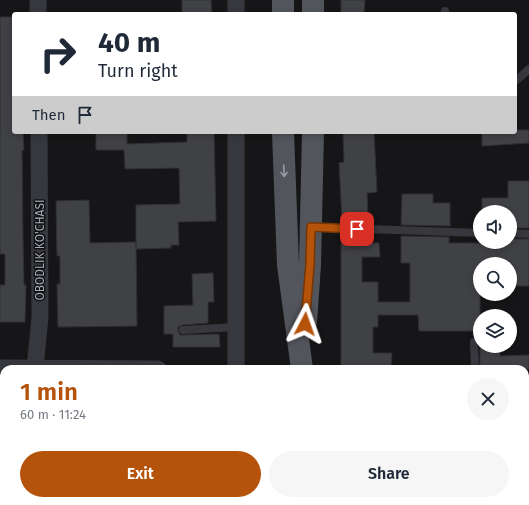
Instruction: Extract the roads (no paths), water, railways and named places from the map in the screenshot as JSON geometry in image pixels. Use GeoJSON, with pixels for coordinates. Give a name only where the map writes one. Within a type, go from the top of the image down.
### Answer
{"type":"FeatureCollection","features":[{"type":"Feature","properties":{"kind":"main road"},"geometry":{"type":"LineString","coordinates":[[283,0],[283,12]]}},
{"type":"Feature","properties":{"kind":"main road"},"geometry":{"type":"LineString","coordinates":[[313,0],[313,12]]}},
{"type":"Feature","properties":{"kind":"main road"},"geometry":{"type":"LineString","coordinates":[[283,134],[288,265],[301,365]]}},
{"type":"Feature","properties":{"kind":"main road"},"geometry":{"type":"LineString","coordinates":[[302,365],[310,265],[313,134]]}},
{"type":"Feature","properties":{"kind":"street"},"geometry":{"type":"LineString","coordinates":[[38,0],[38,12]]}},
{"type":"Feature","properties":{"kind":"street"},"geometry":{"type":"LineString","coordinates":[[236,0],[236,12]]}},
{"type":"Feature","properties":{"kind":"street","name":"OBODLIK KO'CHASI"},"geometry":{"type":"LineString","coordinates":[[35,365],[40,317],[39,134]]}},
{"type":"Feature","properties":{"kind":"street"},"geometry":{"type":"LineString","coordinates":[[236,134],[236,365]]}},
{"type":"Feature","properties":{"kind":"lane"},"geometry":{"type":"LineString","coordinates":[[517,80],[529,69]]}},
{"type":"Feature","properties":{"kind":"lane"},"geometry":{"type":"LineString","coordinates":[[311,227],[473,232]]}},
{"type":"Feature","properties":{"kind":"lane"},"geometry":{"type":"LineString","coordinates":[[517,234],[529,234]]}},
{"type":"Feature","properties":{"kind":"lane"},"geometry":{"type":"LineString","coordinates":[[183,330],[236,327]]}},
{"type":"Feature","properties":{"kind":"lane"},"geometry":{"type":"LineString","coordinates":[[474,353],[475,365]]}}]}
